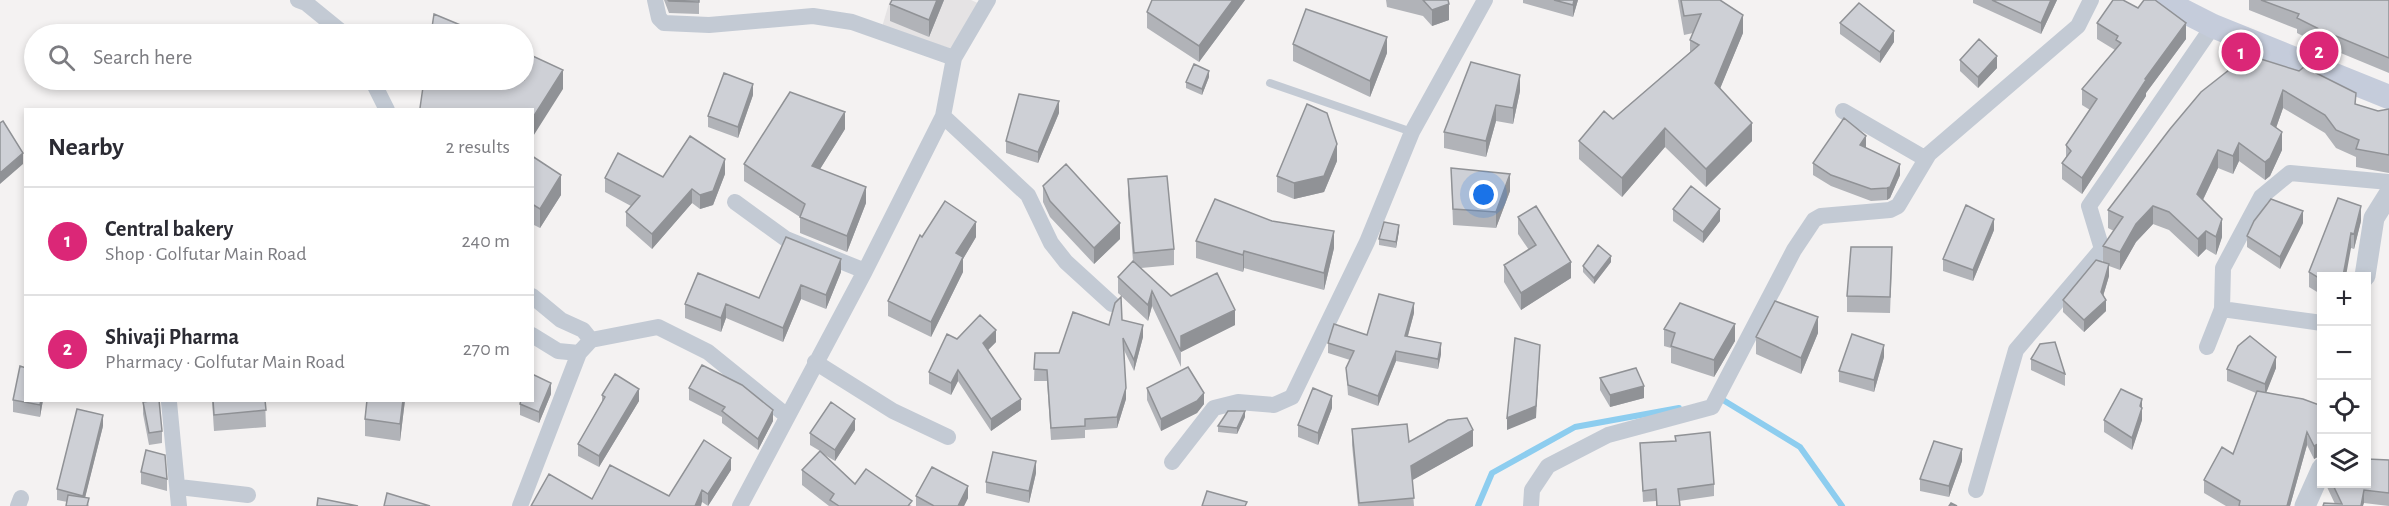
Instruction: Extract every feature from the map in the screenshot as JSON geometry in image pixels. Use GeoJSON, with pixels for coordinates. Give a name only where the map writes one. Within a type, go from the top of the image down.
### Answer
{"type":"FeatureCollection","features":[{"type":"Feature","properties":{"kind":"main road"},"geometry":{"type":"LineString","coordinates":[[2162,0],[2213,26],[2389,97]]}},
{"type":"Feature","properties":{"kind":"street"},"geometry":{"type":"LineString","coordinates":[[298,0],[306,3],[332,24]]}},
{"type":"Feature","properties":{"kind":"street"},"geometry":{"type":"LineString","coordinates":[[655,0],[659,18],[664,23],[709,25],[813,16],[852,22],[954,58]]}},
{"type":"Feature","properties":{"kind":"street"},"geometry":{"type":"LineString","coordinates":[[740,506],[865,271],[943,116],[954,58],[988,0]]}},
{"type":"Feature","properties":{"kind":"street"},"geometry":{"type":"LineString","coordinates":[[1172,462],[1214,408],[1238,402],[1274,405],[1292,397],[1367,242],[1412,132],[1485,0]]}},
{"type":"Feature","properties":{"kind":"street"},"geometry":{"type":"LineString","coordinates":[[1531,506],[1532,490],[1548,466],[1608,435],[1712,407],[1794,250],[1814,220],[1821,216],[1890,210],[1898,206],[1929,154],[2078,26],[2091,0]]}},
{"type":"Feature","properties":{"kind":"street"},"geometry":{"type":"LineString","coordinates":[[1976,490],[2016,351],[2102,249],[2089,206],[2213,26]]}},
{"type":"Feature","properties":{"kind":"street"},"geometry":{"type":"LineString","coordinates":[[377,90],[386,108]]}},
{"type":"Feature","properties":{"kind":"street"},"geometry":{"type":"LineString","coordinates":[[1843,111],[1926,159]]}},
{"type":"Feature","properties":{"kind":"street"},"geometry":{"type":"LineString","coordinates":[[943,116],[1028,195],[1051,243],[1066,261],[1112,304]]}},
{"type":"Feature","properties":{"kind":"street"},"geometry":{"type":"LineString","coordinates":[[2207,347],[2222,309],[2223,268],[2261,197],[2290,173],[2389,182]]}},
{"type":"Feature","properties":{"kind":"street"},"geometry":{"type":"LineString","coordinates":[[2366,272],[2374,218],[2389,194]]}},
{"type":"Feature","properties":{"kind":"street"},"geometry":{"type":"LineString","coordinates":[[735,202],[786,239],[865,271]]}},
{"type":"Feature","properties":{"kind":"street"},"geometry":{"type":"LineString","coordinates":[[520,506],[585,347],[583,330],[561,320],[534,298]]}},
{"type":"Feature","properties":{"kind":"street"},"geometry":{"type":"LineString","coordinates":[[2222,309],[2317,323]]}},
{"type":"Feature","properties":{"kind":"street"},"geometry":{"type":"LineString","coordinates":[[534,336],[558,351],[585,347],[658,327],[708,352],[787,416]]}},
{"type":"Feature","properties":{"kind":"street"},"geometry":{"type":"LineString","coordinates":[[815,362],[893,411],[948,437]]}},
{"type":"Feature","properties":{"kind":"street"},"geometry":{"type":"LineString","coordinates":[[169,402],[179,487],[179,506]]}},
{"type":"Feature","properties":{"kind":"street"},"geometry":{"type":"LineString","coordinates":[[2305,506],[2317,479]]}},
{"type":"Feature","properties":{"kind":"street"},"geometry":{"type":"LineString","coordinates":[[179,487],[248,495]]}},
{"type":"Feature","properties":{"kind":"lane"},"geometry":{"type":"LineString","coordinates":[[1270,83],[1412,132]]}},
{"type":"Feature","properties":{"kind":"shaded area"},"geometry":{"type":"Polygon","coordinates":[[[890,0],[971,0],[980,4],[952,49],[882,27],[890,0]]]}},
{"type":"Feature","properties":{"kind":"building"},"geometry":{"type":"Polygon","coordinates":[[[699,0],[699,2],[669,1],[699,0]]]}},
{"type":"Feature","properties":{"kind":"building"},"geometry":{"type":"Polygon","coordinates":[[[892,0],[937,0],[929,20],[890,4],[892,0]]]}},
{"type":"Feature","properties":{"kind":"building"},"geometry":{"type":"Polygon","coordinates":[[[1152,0],[1233,0],[1199,46],[1147,12],[1152,0]]]}},
{"type":"Feature","properties":{"kind":"building"},"geometry":{"type":"Polygon","coordinates":[[[1423,0],[1448,0],[1449,4],[1432,10],[1423,0]]]}},
{"type":"Feature","properties":{"kind":"building"},"geometry":{"type":"Polygon","coordinates":[[[1554,0],[1574,0],[1573,5],[1554,0]]]}},
{"type":"Feature","properties":{"kind":"building"},"geometry":{"type":"Polygon","coordinates":[[[1681,0],[1720,0],[1743,15],[1715,83],[1752,123],[1706,169],[1665,128],[1622,178],[1579,141],[1604,111],[1613,119],[1699,45],[1690,40],[1701,14],[1684,16],[1681,0]]]}},
{"type":"Feature","properties":{"kind":"building"},"geometry":{"type":"Polygon","coordinates":[[[1992,0],[2051,0],[2041,23],[1992,0]]]}},
{"type":"Feature","properties":{"kind":"building"},"geometry":{"type":"Polygon","coordinates":[[[2113,0],[2123,0],[2138,8],[2144,0],[2155,0],[2186,23],[2145,79],[2082,178],[2062,163],[2071,151],[2066,145],[2097,99],[2082,89],[2121,43],[2116,40],[2118,36],[2097,23],[2113,0]]]}},
{"type":"Feature","properties":{"kind":"building"},"geometry":{"type":"Polygon","coordinates":[[[2261,0],[2389,0],[2389,58],[2319,29],[2297,18],[2299,14],[2261,0]]]}},
{"type":"Feature","properties":{"kind":"building"},"geometry":{"type":"Polygon","coordinates":[[[1859,3],[1894,31],[1880,52],[1840,23],[1859,3]]]}},
{"type":"Feature","properties":{"kind":"building"},"geometry":{"type":"Polygon","coordinates":[[[1306,9],[1387,37],[1370,81],[1293,44],[1306,9]]]}},
{"type":"Feature","properties":{"kind":"building"},"geometry":{"type":"Polygon","coordinates":[[[434,14],[458,24],[432,24],[434,14]]]}},
{"type":"Feature","properties":{"kind":"building"},"geometry":{"type":"Polygon","coordinates":[[[1979,39],[1997,56],[1978,77],[1960,60],[1979,39]]]}},
{"type":"Feature","properties":{"kind":"building"},"geometry":{"type":"Polygon","coordinates":[[[2248,55],[2299,71],[2304,67],[2356,93],[2355,104],[2378,111],[2389,109],[2389,155],[2356,149],[2359,140],[2336,130],[2325,115],[2283,90],[2271,124],[2282,132],[2270,158],[2265,162],[2239,143],[2233,156],[2218,150],[2197,194],[2222,219],[2216,237],[2206,231],[2198,239],[2169,212],[2153,206],[2136,224],[2120,252],[2103,246],[2123,217],[2108,210],[2201,92],[2248,55]]]}},
{"type":"Feature","properties":{"kind":"building"},"geometry":{"type":"Polygon","coordinates":[[[534,57],[563,70],[534,116],[534,108],[420,108],[423,90],[534,90],[534,57]]]}},
{"type":"Feature","properties":{"kind":"building"},"geometry":{"type":"Polygon","coordinates":[[[1471,62],[1520,75],[1513,108],[1496,105],[1486,141],[1444,132],[1471,62]]]}},
{"type":"Feature","properties":{"kind":"building"},"geometry":{"type":"Polygon","coordinates":[[[1194,64],[1209,71],[1202,89],[1186,82],[1194,64]]]}},
{"type":"Feature","properties":{"kind":"building"},"geometry":{"type":"Polygon","coordinates":[[[724,73],[753,84],[738,127],[708,116],[724,73]]]}},
{"type":"Feature","properties":{"kind":"building"},"geometry":{"type":"Polygon","coordinates":[[[790,92],[845,112],[812,166],[866,187],[847,236],[800,217],[805,204],[744,164],[790,92]]]}},
{"type":"Feature","properties":{"kind":"building"},"geometry":{"type":"Polygon","coordinates":[[[1019,94],[1059,101],[1038,152],[1006,141],[1019,94]]]}},
{"type":"Feature","properties":{"kind":"building"},"geometry":{"type":"Polygon","coordinates":[[[1307,104],[1327,113],[1337,144],[1324,176],[1294,183],[1277,176],[1307,104]]]}},
{"type":"Feature","properties":{"kind":"building"},"geometry":{"type":"Polygon","coordinates":[[[1844,118],[1866,136],[1860,145],[1900,164],[1890,187],[1871,189],[1831,175],[1813,163],[1844,118]]]}},
{"type":"Feature","properties":{"kind":"building"},"geometry":{"type":"Polygon","coordinates":[[[3,121],[23,153],[0,173],[0,123],[3,121]]]}},
{"type":"Feature","properties":{"kind":"building"},"geometry":{"type":"Polygon","coordinates":[[[690,136],[725,159],[713,191],[700,195],[692,189],[652,234],[626,212],[640,196],[605,178],[618,153],[663,177],[690,136]]]}},
{"type":"Feature","properties":{"kind":"building"},"geometry":{"type":"Polygon","coordinates":[[[534,157],[561,175],[540,209],[534,205],[534,157]]]}},
{"type":"Feature","properties":{"kind":"building"},"geometry":{"type":"Polygon","coordinates":[[[1066,164],[1120,223],[1094,248],[1050,201],[1043,186],[1066,164]]]}},
{"type":"Feature","properties":{"kind":"building"},"geometry":{"type":"Polygon","coordinates":[[[1451,168],[1510,174],[1496,212],[1453,209],[1451,168]]]}},
{"type":"Feature","properties":{"kind":"building"},"geometry":{"type":"Polygon","coordinates":[[[1167,176],[1174,249],[1134,253],[1128,179],[1167,176]]]}},
{"type":"Feature","properties":{"kind":"building"},"geometry":{"type":"Polygon","coordinates":[[[1691,186],[1720,209],[1703,232],[1673,209],[1691,186]]]}},
{"type":"Feature","properties":{"kind":"building"},"geometry":{"type":"Polygon","coordinates":[[[2338,198],[2361,206],[2354,234],[2351,233],[2344,272],[2317,272],[2317,277],[2309,272],[2338,198]]]}},
{"type":"Feature","properties":{"kind":"building"},"geometry":{"type":"Polygon","coordinates":[[[1215,199],[1272,221],[1334,231],[1324,273],[1244,251],[1243,255],[1196,241],[1215,199]]]}},
{"type":"Feature","properties":{"kind":"building"},"geometry":{"type":"Polygon","coordinates":[[[2271,199],[2303,211],[2280,257],[2247,236],[2254,221],[2271,199]]]}},
{"type":"Feature","properties":{"kind":"building"},"geometry":{"type":"Polygon","coordinates":[[[945,201],[976,222],[956,253],[963,257],[931,322],[888,301],[920,235],[922,237],[945,201]]]}},
{"type":"Feature","properties":{"kind":"building"},"geometry":{"type":"Polygon","coordinates":[[[1966,205],[1994,219],[1973,270],[1943,259],[1966,205]]]}},
{"type":"Feature","properties":{"kind":"building"},"geometry":{"type":"Polygon","coordinates":[[[1536,206],[1571,262],[1521,293],[1504,265],[1536,245],[1518,217],[1536,206]]]}},
{"type":"Feature","properties":{"kind":"building"},"geometry":{"type":"Polygon","coordinates":[[[1384,222],[1399,225],[1396,242],[1379,239],[1384,222]]]}},
{"type":"Feature","properties":{"kind":"building"},"geometry":{"type":"Polygon","coordinates":[[[786,237],[841,259],[826,295],[801,285],[783,328],[726,304],[721,318],[685,304],[698,273],[759,298],[786,237]]]}},
{"type":"Feature","properties":{"kind":"building"},"geometry":{"type":"Polygon","coordinates":[[[1598,245],[1611,256],[1594,278],[1583,266],[1598,245]]]}},
{"type":"Feature","properties":{"kind":"building"},"geometry":{"type":"Polygon","coordinates":[[[1851,247],[1892,247],[1890,297],[1847,296],[1851,247]]]}},
{"type":"Feature","properties":{"kind":"building"},"geometry":{"type":"Polygon","coordinates":[[[2096,260],[2109,264],[2101,292],[2106,300],[2084,320],[2063,300],[2096,260]]]}},
{"type":"Feature","properties":{"kind":"building"},"geometry":{"type":"Polygon","coordinates":[[[1133,261],[1171,296],[1217,273],[1235,310],[1181,336],[1181,351],[1152,291],[1148,305],[1118,277],[1133,261]]]}},
{"type":"Feature","properties":{"kind":"building"},"geometry":{"type":"Polygon","coordinates":[[[1379,294],[1414,303],[1405,336],[1441,343],[1438,359],[1396,351],[1378,396],[1348,385],[1346,368],[1354,351],[1328,343],[1334,324],[1367,335],[1379,294]]]}},
{"type":"Feature","properties":{"kind":"building"},"geometry":{"type":"Polygon","coordinates":[[[1121,297],[1122,320],[1143,325],[1134,360],[1123,338],[1126,388],[1117,417],[1085,419],[1085,426],[1051,428],[1047,370],[1034,369],[1035,353],[1059,353],[1073,312],[1109,325],[1115,303],[1121,297]]]}},
{"type":"Feature","properties":{"kind":"building"},"geometry":{"type":"Polygon","coordinates":[[[1775,301],[1818,317],[1801,358],[1756,337],[1775,301]]]}},
{"type":"Feature","properties":{"kind":"building"},"geometry":{"type":"Polygon","coordinates":[[[1680,303],[1735,324],[1714,360],[1671,346],[1675,333],[1664,329],[1680,303]]]}},
{"type":"Feature","properties":{"kind":"building"},"geometry":{"type":"Polygon","coordinates":[[[980,315],[996,330],[983,343],[1021,399],[991,419],[958,370],[951,383],[929,372],[947,334],[957,339],[980,315]]]}},
{"type":"Feature","properties":{"kind":"building"},"geometry":{"type":"Polygon","coordinates":[[[1852,334],[1884,345],[1874,380],[1839,371],[1852,334]]]}},
{"type":"Feature","properties":{"kind":"building"},"geometry":{"type":"Polygon","coordinates":[[[2250,336],[2276,357],[2265,384],[2227,369],[2238,346],[2250,336]]]}},
{"type":"Feature","properties":{"kind":"building"},"geometry":{"type":"Polygon","coordinates":[[[1515,338],[1540,345],[1536,406],[1507,418],[1515,338]]]}},
{"type":"Feature","properties":{"kind":"building"},"geometry":{"type":"Polygon","coordinates":[[[2055,342],[2065,374],[2031,359],[2040,344],[2055,342]]]}},
{"type":"Feature","properties":{"kind":"building"},"geometry":{"type":"Polygon","coordinates":[[[702,365],[742,385],[773,410],[758,439],[722,411],[725,407],[689,388],[702,365]]]}},
{"type":"Feature","properties":{"kind":"building"},"geometry":{"type":"Polygon","coordinates":[[[20,366],[24,367],[24,402],[41,402],[40,405],[13,400],[20,366]]]}},
{"type":"Feature","properties":{"kind":"building"},"geometry":{"type":"Polygon","coordinates":[[[1188,367],[1204,393],[1197,401],[1161,419],[1147,388],[1188,367]]]}},
{"type":"Feature","properties":{"kind":"building"},"geometry":{"type":"Polygon","coordinates":[[[1636,368],[1644,386],[1610,395],[1600,378],[1636,368]]]}},
{"type":"Feature","properties":{"kind":"building"},"geometry":{"type":"Polygon","coordinates":[[[615,374],[639,389],[599,456],[578,444],[605,397],[602,395],[615,374]]]}},
{"type":"Feature","properties":{"kind":"building"},"geometry":{"type":"Polygon","coordinates":[[[534,375],[551,383],[539,412],[520,404],[520,402],[534,402],[534,375]]]}},
{"type":"Feature","properties":{"kind":"building"},"geometry":{"type":"Polygon","coordinates":[[[1313,388],[1332,396],[1318,433],[1298,425],[1313,388]]]}},
{"type":"Feature","properties":{"kind":"building"},"geometry":{"type":"Polygon","coordinates":[[[2121,389],[2142,399],[2140,406],[2142,408],[2132,438],[2104,420],[2121,389]]]}},
{"type":"Feature","properties":{"kind":"building"},"geometry":{"type":"Polygon","coordinates":[[[2257,391],[2303,399],[2317,404],[2317,444],[2314,446],[2307,432],[2287,506],[2239,506],[2240,501],[2204,480],[2222,447],[2233,454],[2257,391]]]}},
{"type":"Feature","properties":{"kind":"building"},"geometry":{"type":"Polygon","coordinates":[[[143,402],[159,402],[162,431],[149,433],[143,402]]]}},
{"type":"Feature","properties":{"kind":"building"},"geometry":{"type":"Polygon","coordinates":[[[213,402],[265,402],[266,410],[214,415],[213,402]]]}},
{"type":"Feature","properties":{"kind":"building"},"geometry":{"type":"Polygon","coordinates":[[[367,402],[403,402],[400,424],[365,419],[367,402]]]}},
{"type":"Feature","properties":{"kind":"building"},"geometry":{"type":"Polygon","coordinates":[[[831,402],[855,419],[835,450],[810,433],[831,402]]]}},
{"type":"Feature","properties":{"kind":"building"},"geometry":{"type":"Polygon","coordinates":[[[77,409],[103,415],[83,496],[57,489],[77,409]]]}},
{"type":"Feature","properties":{"kind":"building"},"geometry":{"type":"Polygon","coordinates":[[[1228,411],[1245,411],[1237,428],[1218,426],[1228,411]]]}},
{"type":"Feature","properties":{"kind":"building"},"geometry":{"type":"Polygon","coordinates":[[[1467,418],[1473,430],[1411,466],[1414,498],[1359,503],[1352,429],[1407,424],[1409,442],[1448,420],[1467,418]]]}},
{"type":"Feature","properties":{"kind":"building"},"geometry":{"type":"Polygon","coordinates":[[[1710,432],[1714,484],[1678,489],[1680,506],[1657,506],[1656,489],[1643,491],[1640,443],[1676,441],[1675,436],[1710,432]]]}},
{"type":"Feature","properties":{"kind":"building"},"geometry":{"type":"Polygon","coordinates":[[[704,440],[731,458],[708,494],[702,490],[695,506],[531,506],[549,474],[592,499],[610,465],[669,496],[704,440]]]}},
{"type":"Feature","properties":{"kind":"building"},"geometry":{"type":"Polygon","coordinates":[[[1934,441],[1962,449],[1949,486],[1920,479],[1934,441]]]}},
{"type":"Feature","properties":{"kind":"building"},"geometry":{"type":"Polygon","coordinates":[[[146,450],[165,455],[167,479],[141,472],[146,450]]]}},
{"type":"Feature","properties":{"kind":"building"},"geometry":{"type":"Polygon","coordinates":[[[820,451],[855,484],[866,469],[912,501],[908,506],[839,506],[830,500],[834,494],[802,470],[820,451]]]}},
{"type":"Feature","properties":{"kind":"building"},"geometry":{"type":"Polygon","coordinates":[[[993,452],[1036,461],[1029,491],[986,482],[993,452]]]}},
{"type":"Feature","properties":{"kind":"building"},"geometry":{"type":"Polygon","coordinates":[[[2371,459],[2389,460],[2389,493],[2364,490],[2361,506],[2323,506],[2324,503],[2342,504],[2334,488],[2371,488],[2371,459]]]}},
{"type":"Feature","properties":{"kind":"building"},"geometry":{"type":"Polygon","coordinates":[[[932,467],[968,486],[958,506],[934,506],[916,496],[932,467]]]}},
{"type":"Feature","properties":{"kind":"building"},"geometry":{"type":"Polygon","coordinates":[[[1207,491],[1247,502],[1245,506],[1202,506],[1207,491]]]}},
{"type":"Feature","properties":{"kind":"building"},"geometry":{"type":"Polygon","coordinates":[[[387,493],[430,506],[384,506],[387,493]]]}},
{"type":"Feature","properties":{"kind":"building"},"geometry":{"type":"Polygon","coordinates":[[[68,495],[89,498],[87,506],[66,506],[68,495]]]}},
{"type":"Feature","properties":{"kind":"building"},"geometry":{"type":"Polygon","coordinates":[[[318,498],[358,506],[317,506],[318,498]]]}},
{"type":"Feature","properties":{"kind":"waterway"},"geometry":{"type":"LineString","coordinates":[[1718,401],[1723,400],[1800,447],[1842,506]]}},
{"type":"Feature","properties":{"kind":"waterway"},"geometry":{"type":"LineString","coordinates":[[1478,506],[1492,473],[1575,427],[1679,408]]}},
{"type":"Feature","properties":{"kind":"place","name":"Shivaji Pharma"},"geometry":{"type":"Point","coordinates":[2319,51]}},
{"type":"Feature","properties":{"kind":"place","name":"Central bakery"},"geometry":{"type":"Point","coordinates":[2241,52]}}]}
